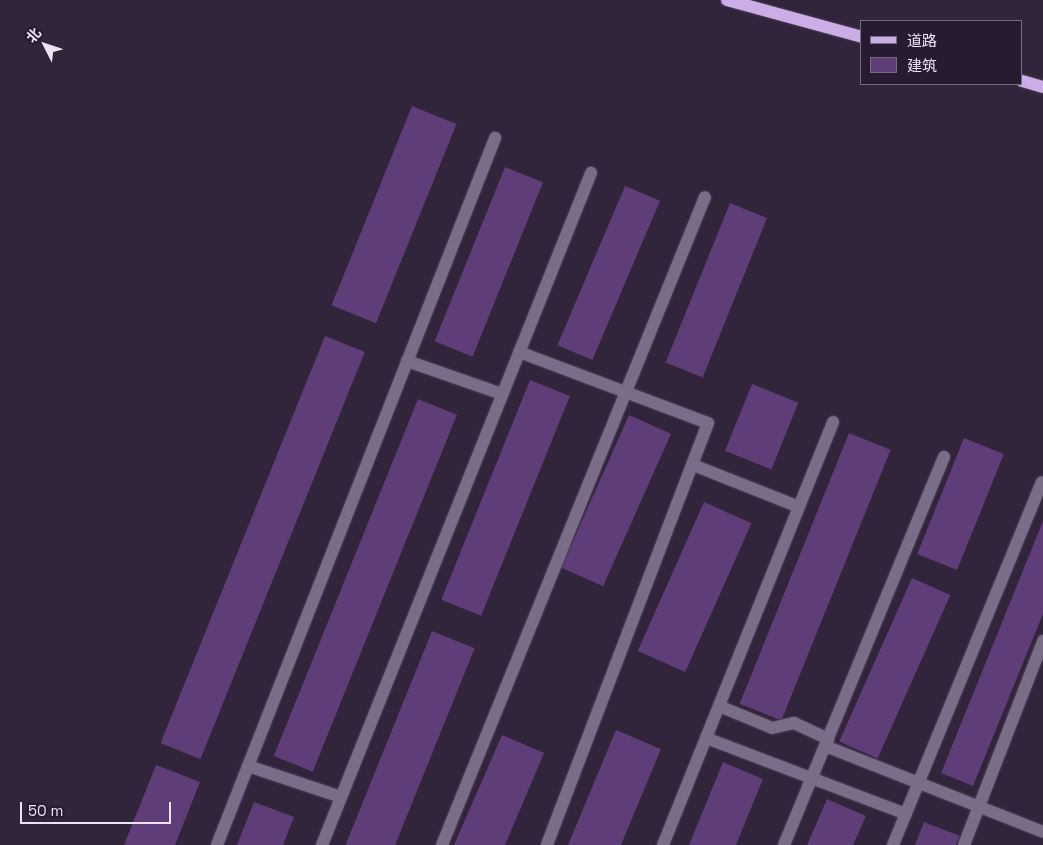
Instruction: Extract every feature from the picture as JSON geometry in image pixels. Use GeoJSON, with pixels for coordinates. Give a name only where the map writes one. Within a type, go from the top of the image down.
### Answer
{"type":"FeatureCollection","features":[{"type":"Feature","properties":{"kind":"main road"},"geometry":{"type":"LineString","coordinates":[[727,0],[860,36]]}},
{"type":"Feature","properties":{"kind":"main road"},"geometry":{"type":"LineString","coordinates":[[1023,81],[1043,87]]}},
{"type":"Feature","properties":{"kind":"street"},"geometry":{"type":"LineString","coordinates":[[217,845],[495,138]]}},
{"type":"Feature","properties":{"kind":"street"},"geometry":{"type":"LineString","coordinates":[[322,845],[591,172]]}},
{"type":"Feature","properties":{"kind":"street"},"geometry":{"type":"LineString","coordinates":[[442,845],[704,197]]}},
{"type":"Feature","properties":{"kind":"street"},"geometry":{"type":"LineString","coordinates":[[519,352],[708,423],[548,845]]}},
{"type":"Feature","properties":{"kind":"street"},"geometry":{"type":"LineString","coordinates":[[408,361],[502,394]]}},
{"type":"Feature","properties":{"kind":"street"},"geometry":{"type":"LineString","coordinates":[[663,845],[833,422]]}},
{"type":"Feature","properties":{"kind":"street"},"geometry":{"type":"LineString","coordinates":[[784,845],[944,457]]}},
{"type":"Feature","properties":{"kind":"street"},"geometry":{"type":"LineString","coordinates":[[693,465],[799,507]]}},
{"type":"Feature","properties":{"kind":"street"},"geometry":{"type":"LineString","coordinates":[[893,845],[1042,482]]}},
{"type":"Feature","properties":{"kind":"street"},"geometry":{"type":"LineString","coordinates":[[964,845],[1043,641]]}},
{"type":"Feature","properties":{"kind":"street"},"geometry":{"type":"LineString","coordinates":[[719,706],[772,728],[794,723],[826,742],[918,784],[1043,832]]}},
{"type":"Feature","properties":{"kind":"street"},"geometry":{"type":"LineString","coordinates":[[706,738],[906,814]]}},
{"type":"Feature","properties":{"kind":"street"},"geometry":{"type":"LineString","coordinates":[[248,766],[341,797]]}},
{"type":"Feature","properties":{"kind":"building"},"geometry":{"type":"Polygon","coordinates":[[[412,106],[457,124],[376,323],[331,305],[412,106]]]}},
{"type":"Feature","properties":{"kind":"building"},"geometry":{"type":"Polygon","coordinates":[[[505,167],[543,182],[473,357],[435,341],[505,167]]]}},
{"type":"Feature","properties":{"kind":"building"},"geometry":{"type":"Polygon","coordinates":[[[625,186],[660,201],[592,360],[557,345],[625,186]]]}},
{"type":"Feature","properties":{"kind":"building"},"geometry":{"type":"Polygon","coordinates":[[[730,203],[767,218],[703,377],[666,362],[730,203]]]}},
{"type":"Feature","properties":{"kind":"building"},"geometry":{"type":"Polygon","coordinates":[[[325,336],[365,352],[200,759],[161,743],[325,336]]]}},
{"type":"Feature","properties":{"kind":"building"},"geometry":{"type":"Polygon","coordinates":[[[530,380],[570,396],[481,616],[441,600],[530,380]]]}},
{"type":"Feature","properties":{"kind":"building"},"geometry":{"type":"Polygon","coordinates":[[[752,384],[798,403],[771,469],[725,451],[752,384]]]}},
{"type":"Feature","properties":{"kind":"building"},"geometry":{"type":"Polygon","coordinates":[[[418,399],[457,415],[313,772],[274,756],[418,399]]]}},
{"type":"Feature","properties":{"kind":"building"},"geometry":{"type":"Polygon","coordinates":[[[629,415],[671,434],[603,586],[561,568],[629,415]]]}},
{"type":"Feature","properties":{"kind":"building"},"geometry":{"type":"Polygon","coordinates":[[[849,433],[891,450],[781,721],[740,704],[849,433]]]}},
{"type":"Feature","properties":{"kind":"building"},"geometry":{"type":"Polygon","coordinates":[[[964,438],[1004,454],[957,570],[917,554],[964,438]]]}},
{"type":"Feature","properties":{"kind":"building"},"geometry":{"type":"Polygon","coordinates":[[[704,502],[752,523],[685,672],[638,651],[704,502]]]}},
{"type":"Feature","properties":{"kind":"building"},"geometry":{"type":"Polygon","coordinates":[[[1043,521],[1043,614],[973,786],[941,773],[1043,521]]]}},
{"type":"Feature","properties":{"kind":"building"},"geometry":{"type":"Polygon","coordinates":[[[912,578],[950,595],[878,759],[839,742],[912,578]]]}},
{"type":"Feature","properties":{"kind":"building"},"geometry":{"type":"Polygon","coordinates":[[[432,631],[475,648],[395,845],[346,845],[432,631]]]}},
{"type":"Feature","properties":{"kind":"building"},"geometry":{"type":"Polygon","coordinates":[[[616,730],[661,749],[621,845],[568,845],[616,730]]]}},
{"type":"Feature","properties":{"kind":"building"},"geometry":{"type":"Polygon","coordinates":[[[502,735],[544,753],[505,845],[454,845],[502,735]]]}},
{"type":"Feature","properties":{"kind":"building"},"geometry":{"type":"Polygon","coordinates":[[[723,762],[763,779],[736,845],[689,845],[723,762]]]}},
{"type":"Feature","properties":{"kind":"building"},"geometry":{"type":"Polygon","coordinates":[[[156,765],[200,782],[175,845],[124,845],[156,765]]]}},
{"type":"Feature","properties":{"kind":"building"},"geometry":{"type":"Polygon","coordinates":[[[827,799],[866,816],[853,845],[807,845],[827,799]]]}},
{"type":"Feature","properties":{"kind":"building"},"geometry":{"type":"Polygon","coordinates":[[[254,802],[294,817],[283,845],[237,845],[254,802]]]}},
{"type":"Feature","properties":{"kind":"building"},"geometry":{"type":"Polygon","coordinates":[[[924,822],[960,836],[956,845],[915,845],[924,822]]]}}]}
